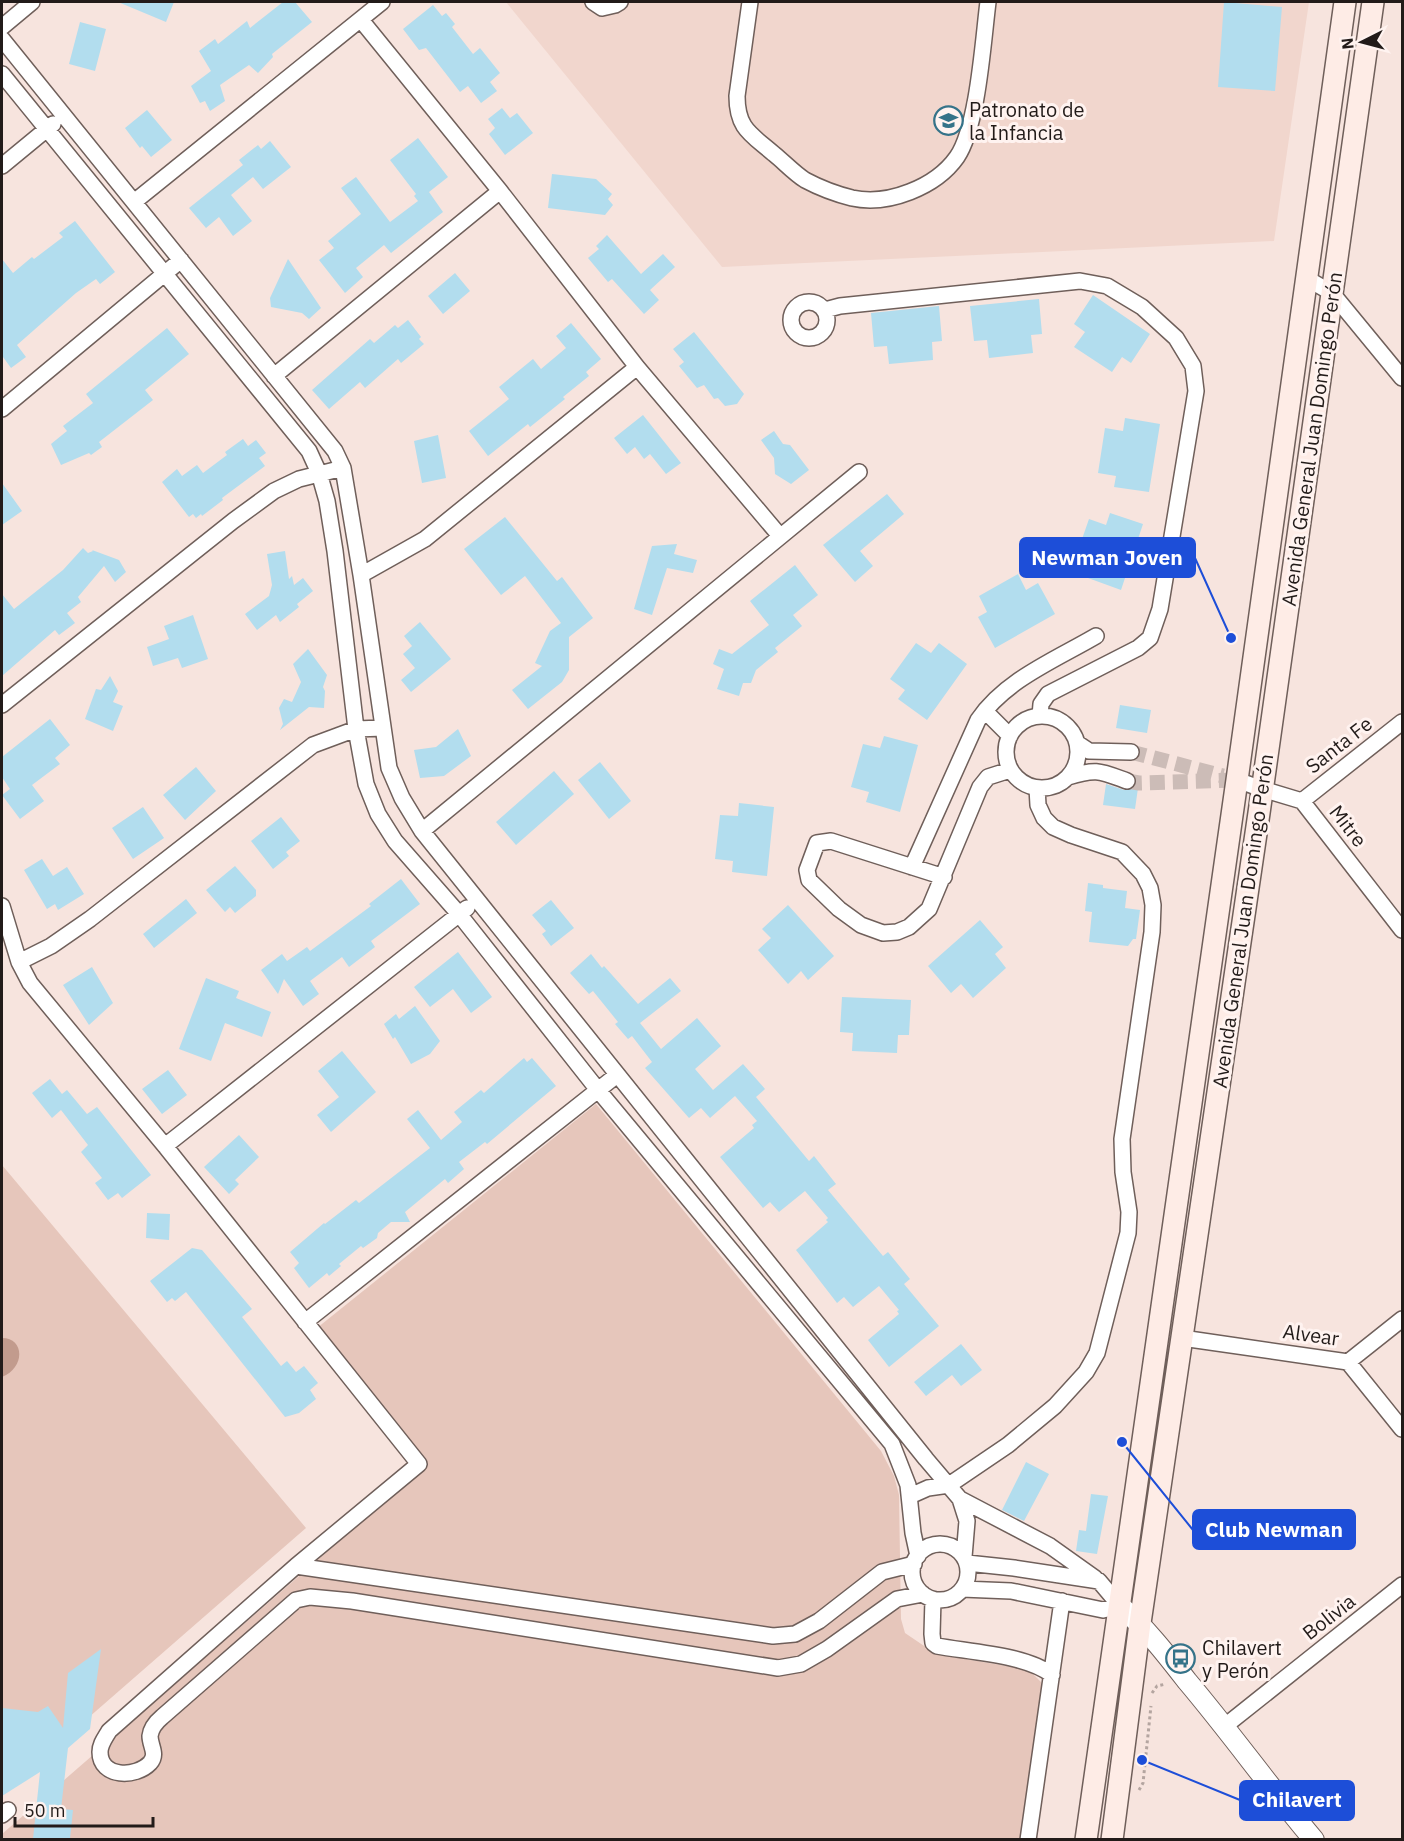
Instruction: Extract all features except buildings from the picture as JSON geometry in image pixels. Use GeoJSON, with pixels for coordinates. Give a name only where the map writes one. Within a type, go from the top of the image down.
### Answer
{"type":"FeatureCollection","features":[{"type":"Feature","properties":{"kind":"main road","name":"Avenida General Juan Domingo Perón"},"geometry":{"type":"LineString","coordinates":[[1086,1839],[1345,2]]}},
{"type":"Feature","properties":{"kind":"main road","name":"Avenida General Juan Domingo Perón"},"geometry":{"type":"LineString","coordinates":[[1112,1839],[1140,1623],[1262,789],[1373,2]]}},
{"type":"Feature","properties":{"kind":"street"},"geometry":{"type":"LineString","coordinates":[[2,27],[32,2]]}},
{"type":"Feature","properties":{"kind":"street"},"geometry":{"type":"LineString","coordinates":[[134,202],[382,2]]}},
{"type":"Feature","properties":{"kind":"street"},"geometry":{"type":"LineString","coordinates":[[593,2],[602,8],[620,2]]}},
{"type":"Feature","properties":{"kind":"street"},"geometry":{"type":"LineString","coordinates":[[750,2],[737,96],[737,111],[741,126],[803,179],[826,190],[854,198],[883,198],[912,191],[936,178],[957,157],[969,133],[988,2]]}},
{"type":"Feature","properties":{"kind":"street"},"geometry":{"type":"LineString","coordinates":[[361,20],[500,191],[637,367],[780,536]]}},
{"type":"Feature","properties":{"kind":"street"},"geometry":{"type":"LineString","coordinates":[[2,39],[335,451],[343,468],[362,576],[389,768],[402,798],[422,831],[476,900],[926,1460],[960,1499],[967,1521],[965,1560],[968,1577],[962,1589],[949,1599],[928,1596],[897,1599],[827,1649],[801,1664],[778,1668],[352,1601],[310,1597],[296,1600],[153,1726],[150,1736],[154,1755],[151,1762],[143,1769],[124,1774],[109,1769],[100,1753],[101,1744],[109,1731],[296,1566],[419,1464],[165,1146],[30,983],[19,962],[2,906]]}},
{"type":"Feature","properties":{"kind":"street"},"geometry":{"type":"LineString","coordinates":[[2,74],[309,452],[319,473],[327,501],[356,729],[366,784],[378,814],[395,842],[459,914],[598,1090],[892,1444],[908,1485],[916,1560],[914,1580],[928,1596],[933,1643],[937,1646],[1026,1662],[1042,1667],[1052,1675]]}},
{"type":"Feature","properties":{"kind":"street"},"geometry":{"type":"LineString","coordinates":[[2,166],[63,116]]}},
{"type":"Feature","properties":{"kind":"street"},"geometry":{"type":"LineString","coordinates":[[274,376],[500,191]]}},
{"type":"Feature","properties":{"kind":"street"},"geometry":{"type":"LineString","coordinates":[[2,409],[181,260]]}},
{"type":"Feature","properties":{"kind":"street"},"geometry":{"type":"LineString","coordinates":[[1306,278],[1332,292],[1402,378]]}},
{"type":"Feature","properties":{"kind":"street"},"geometry":{"type":"LineString","coordinates":[[825,310],[840,306],[1080,281],[1107,286],[1142,307],[1176,338],[1193,366],[1196,391],[1160,609],[1150,638],[1138,648],[1048,694],[1041,704],[1040,716]]}},
{"type":"Feature","properties":{"kind":"street"},"geometry":{"type":"LineString","coordinates":[[362,576],[425,539],[637,367]]}},
{"type":"Feature","properties":{"kind":"street"},"geometry":{"type":"LineString","coordinates":[[2,705],[266,497],[299,479],[343,468]]}},
{"type":"Feature","properties":{"kind":"street"},"geometry":{"type":"LineString","coordinates":[[422,831],[859,472]]}},
{"type":"Feature","properties":{"kind":"street"},"geometry":{"type":"LineString","coordinates":[[912,867],[978,720],[985,711],[998,696],[1019,681],[1096,636]]}},
{"type":"Feature","properties":{"kind":"street"},"geometry":{"type":"LineString","coordinates":[[985,711],[1010,736]]}},
{"type":"Feature","properties":{"kind":"street"},"geometry":{"type":"LineString","coordinates":[[1040,716],[1063,723],[1072,732],[1077,743],[1078,756],[1075,767],[1060,784],[1049,788],[1027,785],[1017,779],[1006,759],[1006,748],[1010,736],[1017,726],[1028,719],[1040,716]]}},
{"type":"Feature","properties":{"kind":"street","name":"Santa Fe"},"geometry":{"type":"LineString","coordinates":[[1302,801],[1402,722]]}},
{"type":"Feature","properties":{"kind":"street"},"geometry":{"type":"LineString","coordinates":[[19,962],[51,946],[90,919],[313,745],[356,729],[383,728]]}},
{"type":"Feature","properties":{"kind":"street"},"geometry":{"type":"LineString","coordinates":[[1077,743],[1089,751],[1131,752]]}},
{"type":"Feature","properties":{"kind":"street"},"geometry":{"type":"LineString","coordinates":[[944,877],[831,842],[817,843],[807,870],[809,880],[839,909],[861,925],[884,933],[897,933],[909,927],[929,909],[944,877],[980,787],[988,777],[1010,770]]}},
{"type":"Feature","properties":{"kind":"street"},"geometry":{"type":"LineString","coordinates":[[1068,777],[1090,770],[1127,781]]}},
{"type":"Feature","properties":{"kind":"street","name":"Mitre"},"geometry":{"type":"LineString","coordinates":[[1237,780],[1302,801],[1402,930]]}},
{"type":"Feature","properties":{"kind":"street"},"geometry":{"type":"LineString","coordinates":[[910,1496],[928,1488],[949,1485],[1008,1445],[1054,1406],[1086,1372],[1096,1353],[1128,1233],[1129,1212],[1123,1172],[1122,1139],[1152,932],[1153,904],[1150,888],[1143,874],[1122,852],[1071,835],[1053,826],[1044,818],[1038,805],[1038,788]]}},
{"type":"Feature","properties":{"kind":"street"},"geometry":{"type":"LineString","coordinates":[[165,1146],[476,900]]}},
{"type":"Feature","properties":{"kind":"street"},"geometry":{"type":"LineString","coordinates":[[305,1322],[617,1074]]}},
{"type":"Feature","properties":{"kind":"street"},"geometry":{"type":"LineString","coordinates":[[1348,1362],[1402,1319]]}},
{"type":"Feature","properties":{"kind":"street","name":"Alvear"},"geometry":{"type":"LineString","coordinates":[[1182,1338],[1348,1362],[1402,1429]]}},
{"type":"Feature","properties":{"kind":"street"},"geometry":{"type":"LineString","coordinates":[[960,1499],[1050,1546],[1099,1581],[1120,1606],[1140,1623],[1225,1726],[1271,1789],[1314,1839]]}},
{"type":"Feature","properties":{"kind":"street"},"geometry":{"type":"LineString","coordinates":[[296,1566],[773,1636],[795,1634],[819,1621],[882,1572],[916,1560],[932,1545],[941,1544],[958,1551],[965,1560],[1099,1581]]}},
{"type":"Feature","properties":{"kind":"street","name":"Bolivia"},"geometry":{"type":"LineString","coordinates":[[1225,1726],[1402,1585]]}},
{"type":"Feature","properties":{"kind":"street"},"geometry":{"type":"LineString","coordinates":[[962,1589],[1011,1591],[1103,1610],[1120,1606]]}},
{"type":"Feature","properties":{"kind":"street"},"geometry":{"type":"LineString","coordinates":[[1028,1839],[1062,1601]]}},
{"type":"Feature","properties":{"kind":"path"},"geometry":{"type":"LineString","coordinates":[[1135,1797],[1143,1783],[1152,1693],[1157,1686],[1166,1684],[1174,1690]]}},
{"type":"Feature","properties":{"kind":"shaded area","name":"Patronato de la Infancia"},"geometry":{"type":"Polygon","coordinates":[[[506,2],[1309,2],[1274,241],[722,267],[506,2]]]}},
{"type":"Feature","properties":{"kind":"shaded area"},"geometry":{"type":"Polygon","coordinates":[[[596,1104],[881,1451],[894,1476],[899,1495],[901,1619],[905,1633],[936,1654],[1029,1670],[1041,1682],[1043,1691],[1021,1839],[2,1840],[2,1834],[428,1464],[317,1328],[596,1104]]]}},
{"type":"Feature","properties":{"kind":"shaded area"},"geometry":{"type":"Polygon","coordinates":[[[2,1165],[306,1528],[2,1793],[2,1165]]]}},
{"type":"Feature","properties":{"kind":"shaded area"},"geometry":{"type":"Polygon","coordinates":[[[2,1338],[10,1339],[15,1343],[19,1354],[15,1367],[2,1377],[2,1338]]]}},
{"type":"Feature","properties":{"kind":"tunnel"},"geometry":{"type":"LineString","coordinates":[[1131,752],[1223,776]]}},
{"type":"Feature","properties":{"kind":"tunnel"},"geometry":{"type":"LineString","coordinates":[[1127,781],[1139,783],[1237,780]]}},
{"type":"Feature","properties":{"kind":"place","name":"Patronato de la Infancia"},"geometry":{"type":"Point","coordinates":[948,121]}},
{"type":"Feature","properties":{"kind":"place","name":"Newman Joven"},"geometry":{"type":"Point","coordinates":[1231,638]}},
{"type":"Feature","properties":{"kind":"place","name":"Club Newman"},"geometry":{"type":"Point","coordinates":[1122,1442]}},
{"type":"Feature","properties":{"kind":"place","name":"Chilavert y Perón"},"geometry":{"type":"Point","coordinates":[1181,1659]}},
{"type":"Feature","properties":{"kind":"place","name":"Chilavert"},"geometry":{"type":"Point","coordinates":[1142,1760]}}]}
